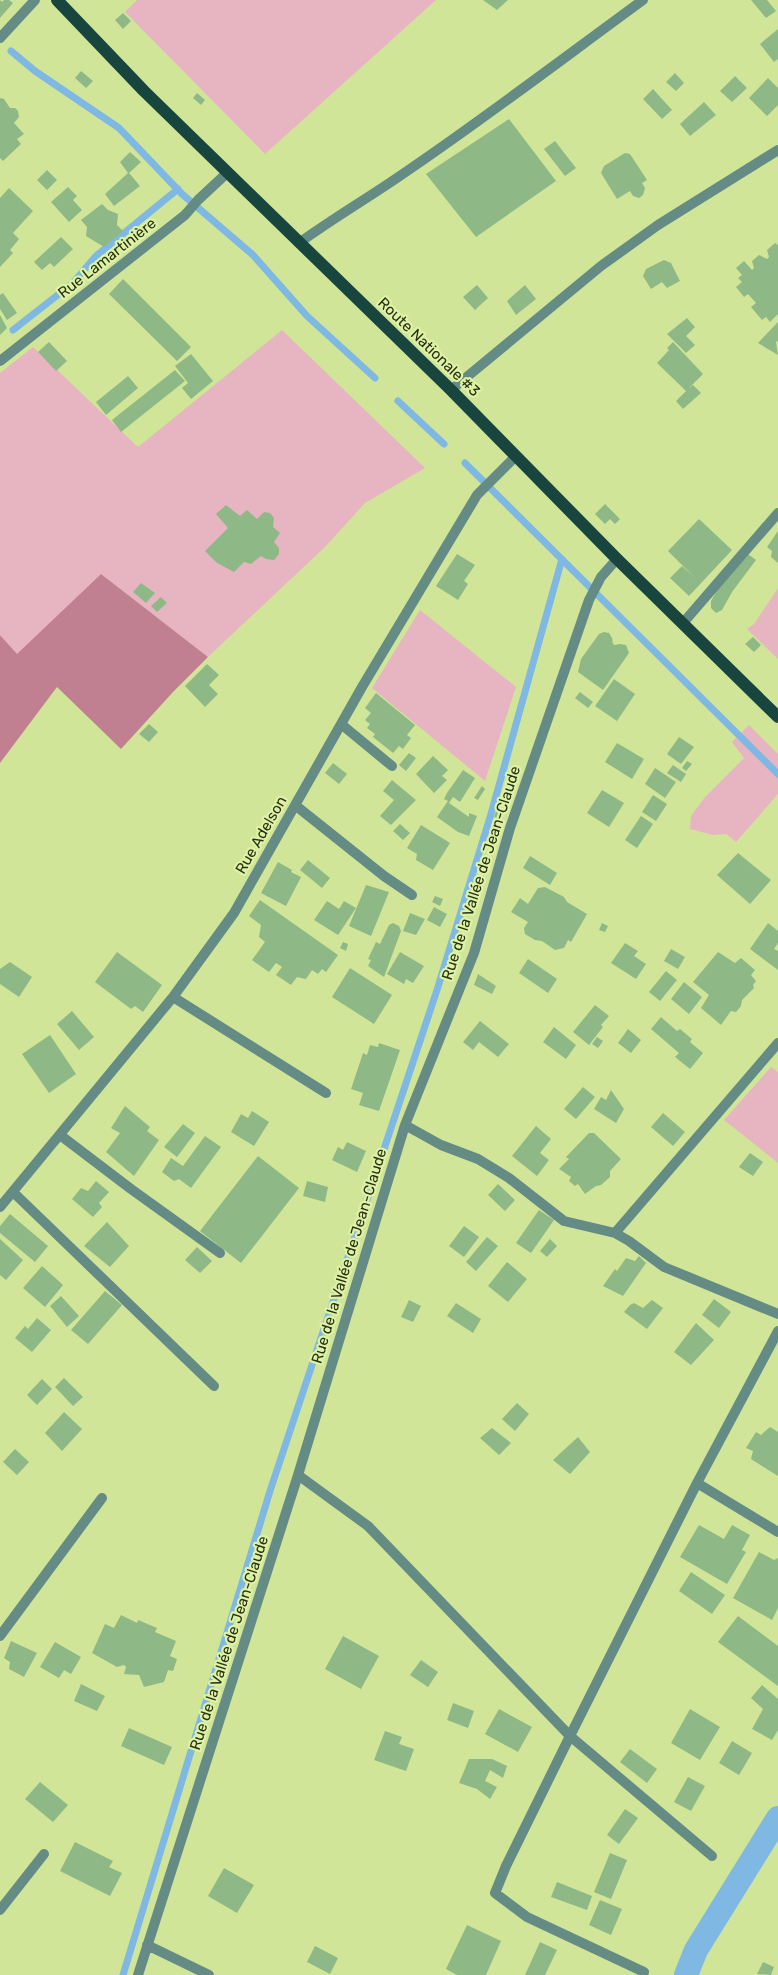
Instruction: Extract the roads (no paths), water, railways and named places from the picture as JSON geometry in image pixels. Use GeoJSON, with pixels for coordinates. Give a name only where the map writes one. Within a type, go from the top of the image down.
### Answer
{"type":"FeatureCollection","features":[{"type":"Feature","properties":{"kind":"main road","name":"Route Nationale #3"},"geometry":{"type":"LineString","coordinates":[[57,0],[144,90],[451,390],[617,559],[778,718]]}},
{"type":"Feature","properties":{"kind":"street"},"geometry":{"type":"LineString","coordinates":[[0,38],[35,0]]}},
{"type":"Feature","properties":{"kind":"street"},"geometry":{"type":"LineString","coordinates":[[299,243],[340,214],[408,171],[641,0]]}},
{"type":"Feature","properties":{"kind":"street"},"geometry":{"type":"LineString","coordinates":[[451,390],[602,266],[658,225],[778,150]]}},
{"type":"Feature","properties":{"kind":"street","name":"Rue Lamartinière"},"geometry":{"type":"LineString","coordinates":[[0,361],[185,215],[198,200],[228,173]]}},
{"type":"Feature","properties":{"kind":"street","name":"Rue Adelson"},"geometry":{"type":"LineString","coordinates":[[0,1207],[173,996],[234,912],[341,724],[477,496],[516,456]]}},
{"type":"Feature","properties":{"kind":"street"},"geometry":{"type":"LineString","coordinates":[[683,623],[778,513]]}},
{"type":"Feature","properties":{"kind":"street","name":"Rue de la Vallée de Jean-Claude"},"geometry":{"type":"LineString","coordinates":[[138,1975],[298,1475],[405,1125],[474,954],[510,828],[589,600],[602,577],[617,559]]}},
{"type":"Feature","properties":{"kind":"street"},"geometry":{"type":"LineString","coordinates":[[341,724],[392,766]]}},
{"type":"Feature","properties":{"kind":"street"},"geometry":{"type":"LineString","coordinates":[[295,805],[384,876],[412,895]]}},
{"type":"Feature","properties":{"kind":"street"},"geometry":{"type":"LineString","coordinates":[[173,996],[326,1093]]}},
{"type":"Feature","properties":{"kind":"street"},"geometry":{"type":"LineString","coordinates":[[615,1233],[778,1043]]}},
{"type":"Feature","properties":{"kind":"street"},"geometry":{"type":"LineString","coordinates":[[405,1125],[441,1145],[478,1159],[509,1178],[564,1221],[615,1233],[664,1267],[778,1314]]}},
{"type":"Feature","properties":{"kind":"street"},"geometry":{"type":"LineString","coordinates":[[60,1135],[220,1253]]}},
{"type":"Feature","properties":{"kind":"street"},"geometry":{"type":"LineString","coordinates":[[13,1192],[214,1386]]}},
{"type":"Feature","properties":{"kind":"street"},"geometry":{"type":"LineString","coordinates":[[644,1972],[527,1916],[495,1893],[506,1866],[570,1736],[697,1483],[778,1331]]}},
{"type":"Feature","properties":{"kind":"street"},"geometry":{"type":"LineString","coordinates":[[298,1475],[368,1526],[570,1736],[712,1856]]}},
{"type":"Feature","properties":{"kind":"street"},"geometry":{"type":"LineString","coordinates":[[697,1483],[778,1532]]}},
{"type":"Feature","properties":{"kind":"street"},"geometry":{"type":"LineString","coordinates":[[0,1636],[102,1498]]}},
{"type":"Feature","properties":{"kind":"street"},"geometry":{"type":"LineString","coordinates":[[0,1910],[44,1854]]}},
{"type":"Feature","properties":{"kind":"street"},"geometry":{"type":"LineString","coordinates":[[147,1945],[209,1975]]}},
{"type":"Feature","properties":{"kind":"waterway"},"geometry":{"type":"LineString","coordinates":[[11,51],[35,71],[119,128],[182,194],[253,255],[307,316],[375,378]]}},
{"type":"Feature","properties":{"kind":"waterway"},"geometry":{"type":"LineString","coordinates":[[13,330],[73,283],[96,256],[178,189]]}},
{"type":"Feature","properties":{"kind":"waterway"},"geometry":{"type":"LineString","coordinates":[[398,401],[444,444]]}},
{"type":"Feature","properties":{"kind":"waterway"},"geometry":{"type":"LineString","coordinates":[[465,463],[778,774]]}},
{"type":"Feature","properties":{"kind":"waterway"},"geometry":{"type":"LineString","coordinates":[[123,1975],[270,1491],[437,990],[491,814],[562,559]]}},
{"type":"Feature","properties":{"kind":"waterway"},"geometry":{"type":"LineString","coordinates":[[686,1975],[696,1950],[778,1818]]}}]}
